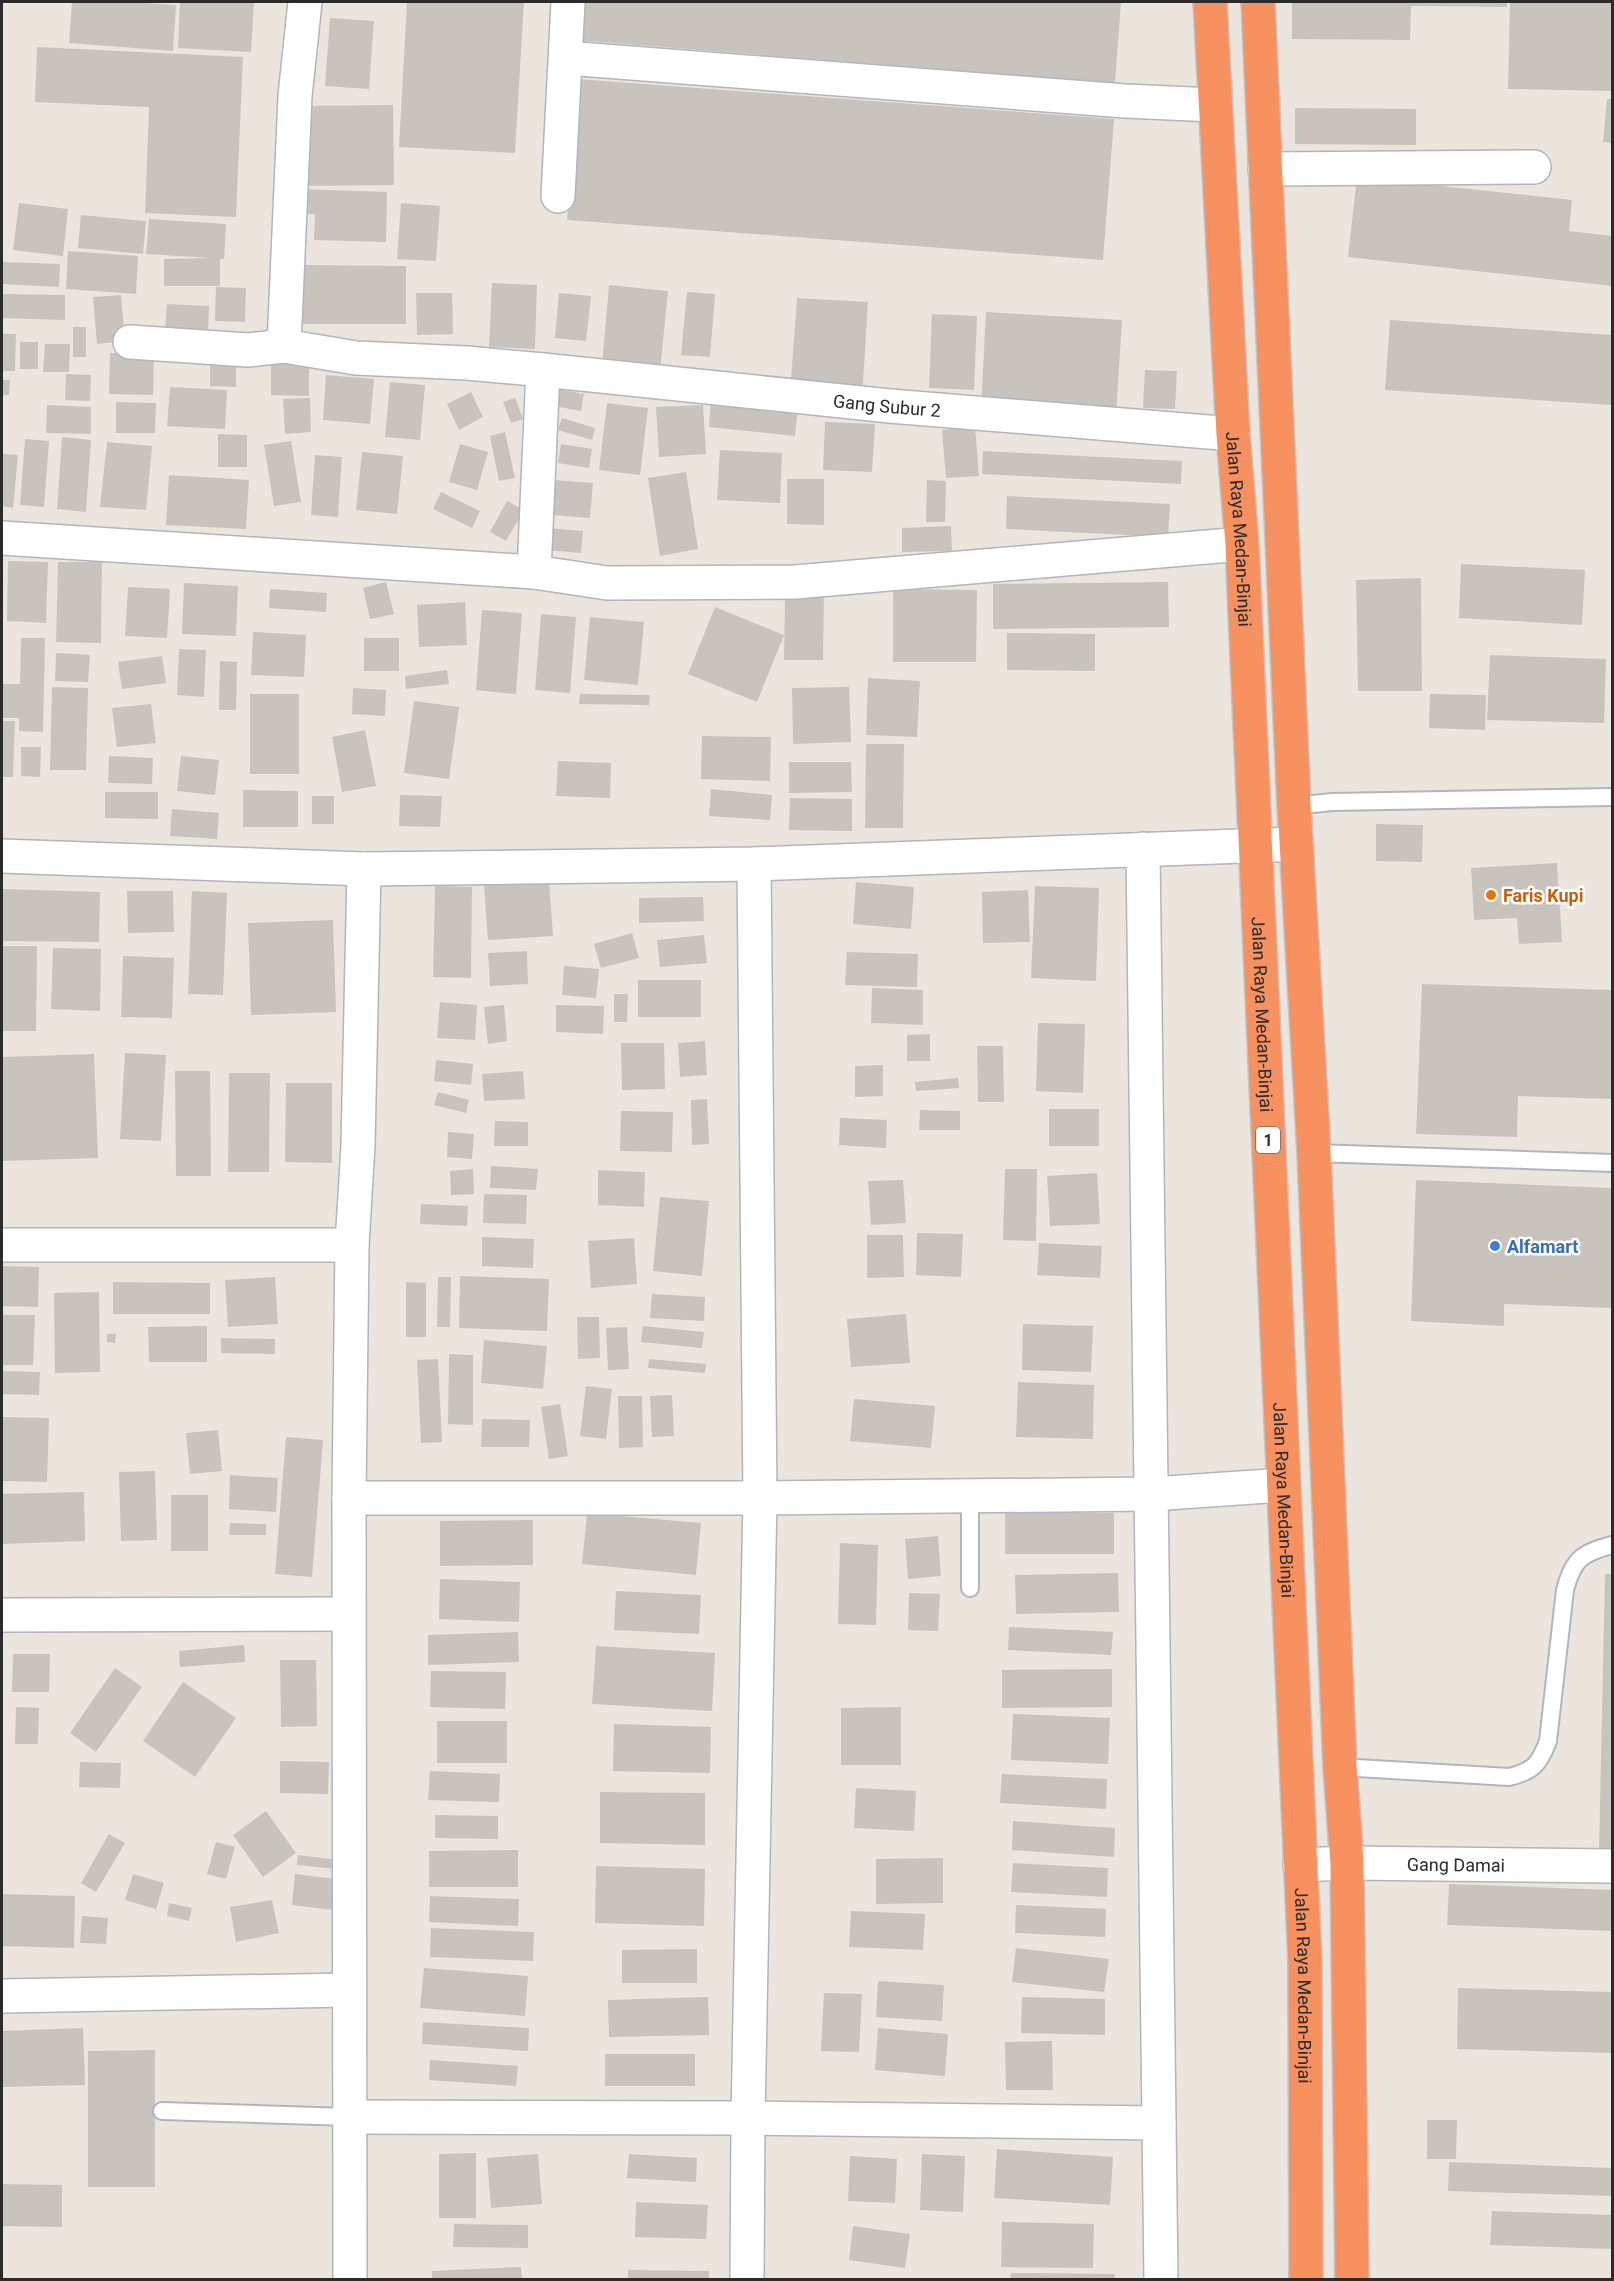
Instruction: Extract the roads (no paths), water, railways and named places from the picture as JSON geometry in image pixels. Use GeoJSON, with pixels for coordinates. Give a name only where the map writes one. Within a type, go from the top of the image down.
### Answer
{"type":"FeatureCollection","features":[{"type":"Feature","properties":{"kind":"highway","name":"Jalan Raya Medan-Binjai"},"geometry":{"type":"LineString","coordinates":[[1210,2],[1233,434],[1242,544],[1305,1963],[1306,2280]]}},
{"type":"Feature","properties":{"kind":"highway"},"geometry":{"type":"LineString","coordinates":[[1258,2],[1294,806],[1314,1153],[1340,1767],[1347,1863],[1352,2280]]}},
{"type":"Feature","properties":{"kind":"street"},"geometry":{"type":"LineString","coordinates":[[284,346],[296,96],[305,2]]}},
{"type":"Feature","properties":{"kind":"street"},"geometry":{"type":"LineString","coordinates":[[558,196],[568,2]]}},
{"type":"Feature","properties":{"kind":"street"},"geometry":{"type":"LineString","coordinates":[[566,58],[1125,101],[1214,105]]}},
{"type":"Feature","properties":{"kind":"street"},"geometry":{"type":"LineString","coordinates":[[1265,169],[1534,167]]}},
{"type":"Feature","properties":{"kind":"street","name":"Gang Subur 2"},"geometry":{"type":"LineString","coordinates":[[130,342],[248,350],[284,346],[357,358],[467,363],[890,406],[1233,434]]}},
{"type":"Feature","properties":{"kind":"street"},"geometry":{"type":"LineString","coordinates":[[534,572],[543,370]]}},
{"type":"Feature","properties":{"kind":"street"},"geometry":{"type":"LineString","coordinates":[[2,538],[534,572],[607,583],[795,582],[1242,544]]}},
{"type":"Feature","properties":{"kind":"street"},"geometry":{"type":"LineString","coordinates":[[2,856],[364,868],[754,864],[1296,844]]}},
{"type":"Feature","properties":{"kind":"street"},"geometry":{"type":"LineString","coordinates":[[1143,849],[1161,2280]]}},
{"type":"Feature","properties":{"kind":"street"},"geometry":{"type":"LineString","coordinates":[[747,2280],[760,1498],[754,864]]}},
{"type":"Feature","properties":{"kind":"street"},"geometry":{"type":"LineString","coordinates":[[350,2280],[349,1498],[352,1245],[358,1145],[364,868]]}},
{"type":"Feature","properties":{"kind":"street"},"geometry":{"type":"LineString","coordinates":[[2,1245],[352,1245]]}},
{"type":"Feature","properties":{"kind":"street"},"geometry":{"type":"LineString","coordinates":[[349,1498],[970,1497],[1152,1494],[1284,1485]]}},
{"type":"Feature","properties":{"kind":"street"},"geometry":{"type":"LineString","coordinates":[[2,1615],[348,1614]]}},
{"type":"Feature","properties":{"kind":"street","name":"Gang Damai"},"geometry":{"type":"LineString","coordinates":[[1300,1865],[1347,1863],[1612,1866]]}},
{"type":"Feature","properties":{"kind":"street"},"geometry":{"type":"LineString","coordinates":[[2,1996],[350,1990]]}},
{"type":"Feature","properties":{"kind":"street"},"geometry":{"type":"LineString","coordinates":[[350,2116],[1159,2123]]}},
{"type":"Feature","properties":{"kind":"lane"},"geometry":{"type":"LineString","coordinates":[[1294,806],[1332,802],[1612,797]]}},
{"type":"Feature","properties":{"kind":"lane"},"geometry":{"type":"LineString","coordinates":[[1314,1153],[1612,1163]]}},
{"type":"Feature","properties":{"kind":"lane"},"geometry":{"type":"LineString","coordinates":[[970,1497],[970,1588]]}},
{"type":"Feature","properties":{"kind":"lane"},"geometry":{"type":"LineString","coordinates":[[1340,1767],[1509,1777],[1526,1773],[1540,1760],[1548,1742],[1565,1590],[1570,1569],[1589,1551],[1612,1545]]}},
{"type":"Feature","properties":{"kind":"lane"},"geometry":{"type":"LineString","coordinates":[[162,2111],[350,2116]]}},
{"type":"Feature","properties":{"kind":"place","name":"Faris Kupi"},"geometry":{"type":"Point","coordinates":[1491,895]}},
{"type":"Feature","properties":{"kind":"place","name":"Alfamart"},"geometry":{"type":"Point","coordinates":[1495,1246]}}]}
